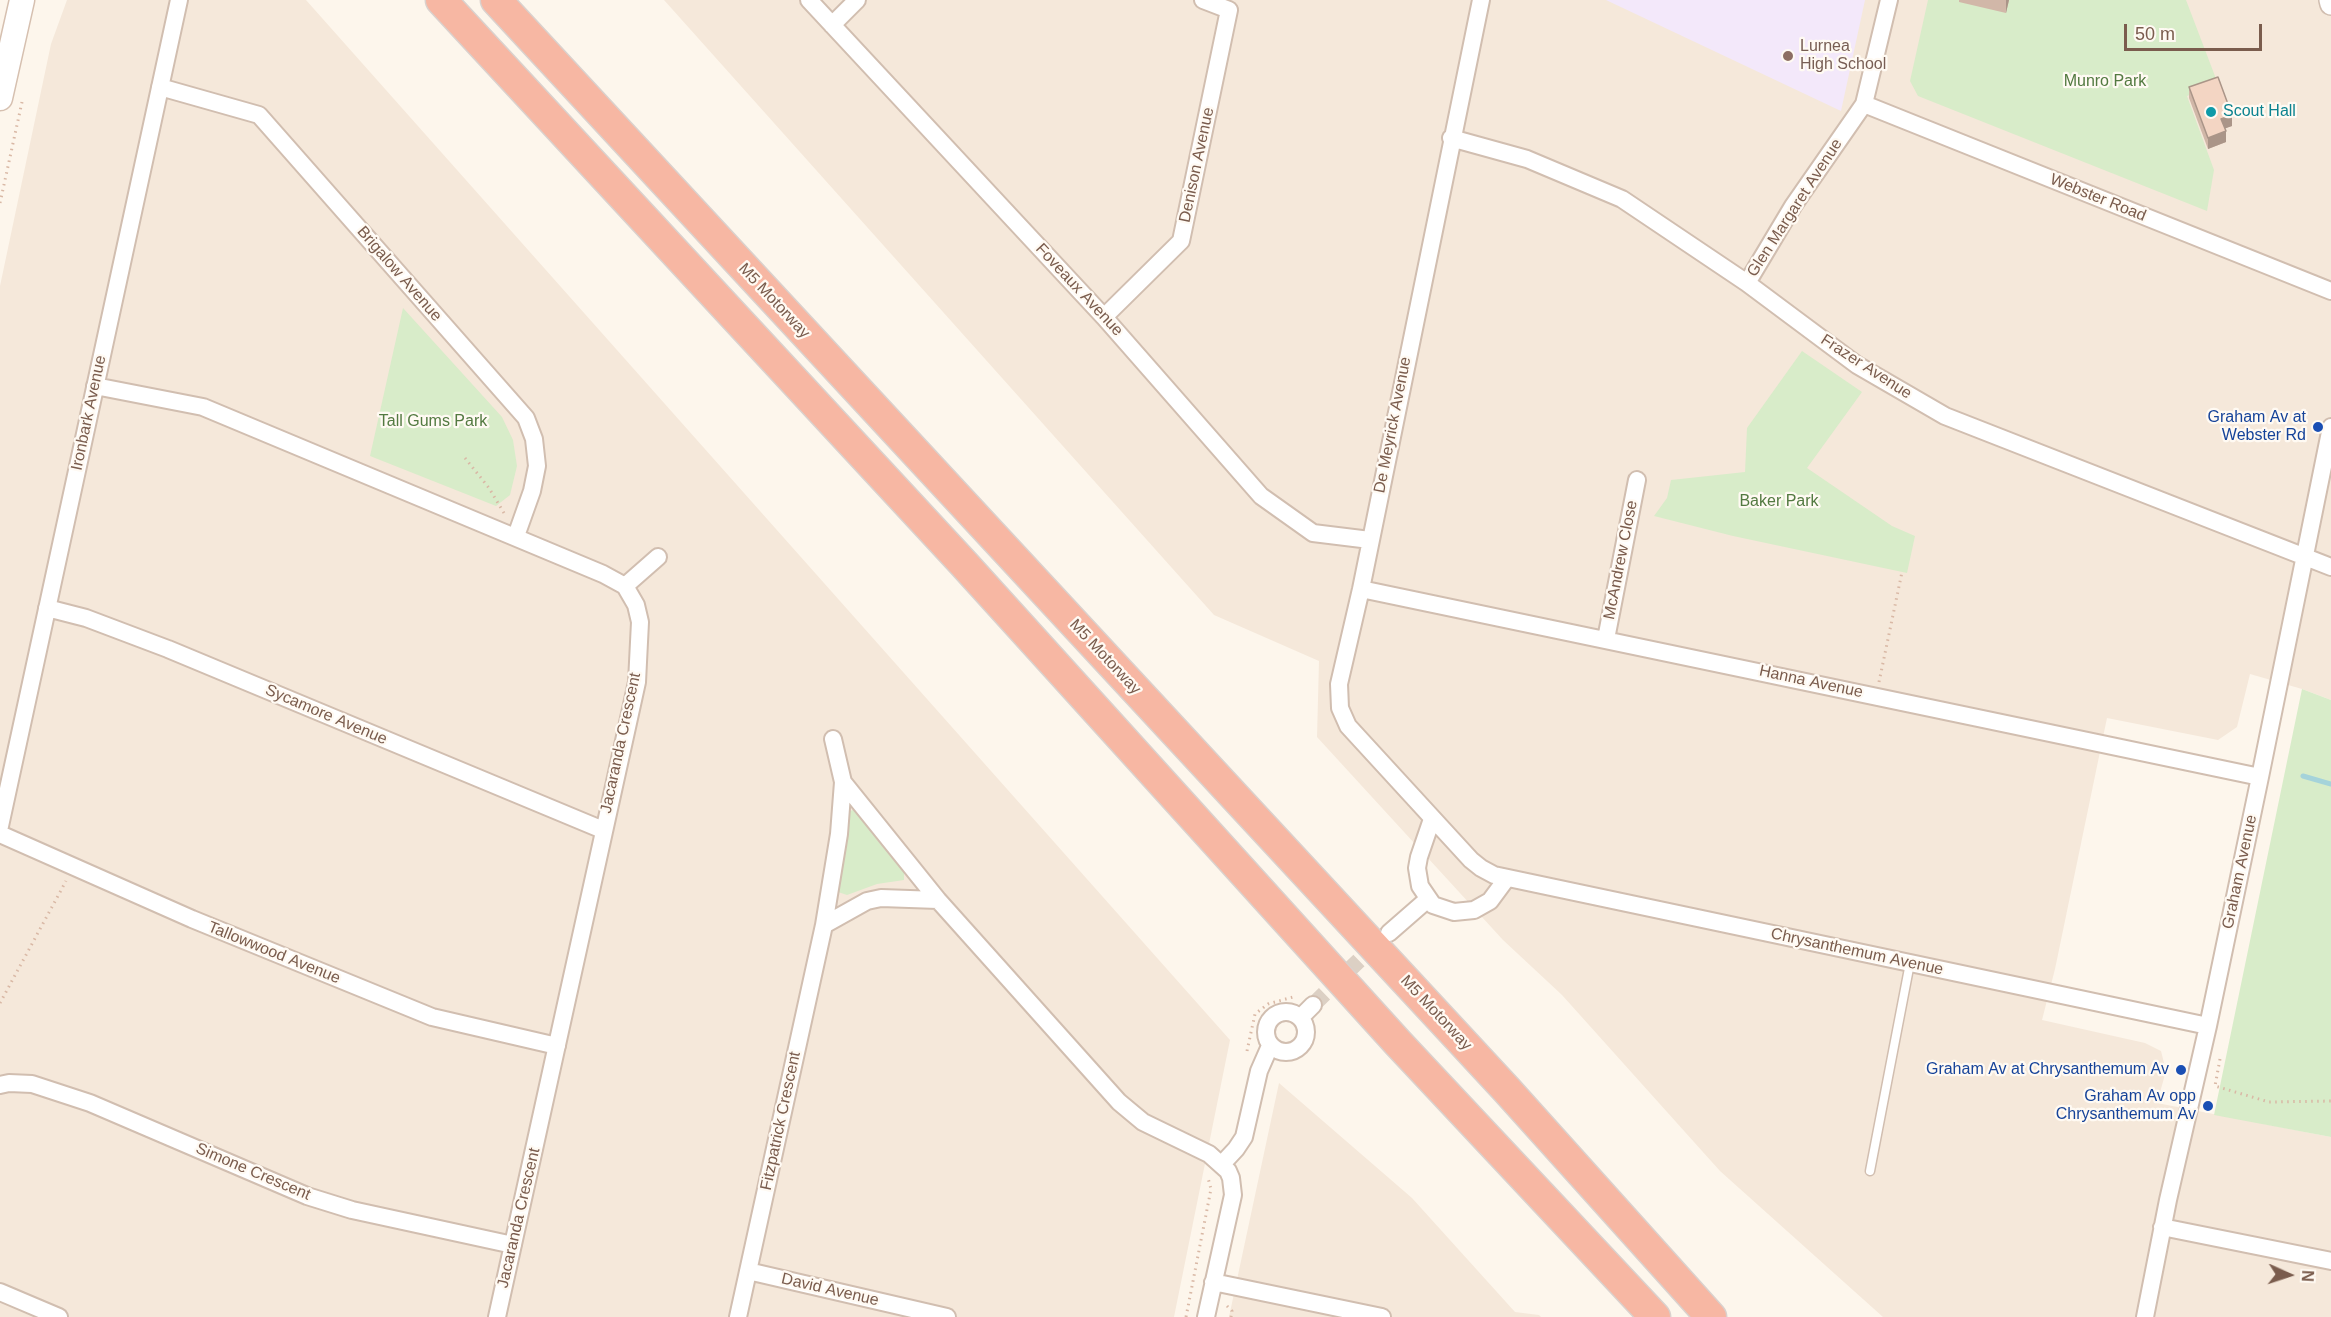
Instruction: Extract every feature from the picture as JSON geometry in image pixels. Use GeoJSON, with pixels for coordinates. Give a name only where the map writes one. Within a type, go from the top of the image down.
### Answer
{"type":"FeatureCollection","features":[{"type":"Feature","properties":{"kind":"highway"},"geometry":{"type":"LineString","coordinates":[[441,0],[956,555],[1390,1035],[1655,1317]]}},
{"type":"Feature","properties":{"kind":"highway","name":"M5 Motorway"},"geometry":{"type":"LineString","coordinates":[[496,0],[1498,1080],[1711,1317]]}},
{"type":"Feature","properties":{"kind":"main road"},"geometry":{"type":"LineString","coordinates":[[0,98],[22,0]]}},
{"type":"Feature","properties":{"kind":"street","name":"Ironbark Avenue"},"geometry":{"type":"LineString","coordinates":[[0,826],[178,0]]}},
{"type":"Feature","properties":{"kind":"street","name":"Foveaux Avenue"},"geometry":{"type":"LineString","coordinates":[[809,0],[1104,317],[1261,495],[1312,532],[1370,540]]}},
{"type":"Feature","properties":{"kind":"street"},"geometry":{"type":"LineString","coordinates":[[832,25],[857,0]]}},
{"type":"Feature","properties":{"kind":"street","name":"Denison Avenue"},"geometry":{"type":"LineString","coordinates":[[1104,317],[1181,241],[1228,10],[1203,0]]}},
{"type":"Feature","properties":{"kind":"street","name":"De Meyrick Avenue"},"geometry":{"type":"LineString","coordinates":[[1471,860],[1348,726],[1340,708],[1339,684],[1361,588],[1480,0]]}},
{"type":"Feature","properties":{"kind":"street"},"geometry":{"type":"LineString","coordinates":[[1864,104],[1889,0]]}},
{"type":"Feature","properties":{"kind":"street","name":"Brigalow Avenue"},"geometry":{"type":"LineString","coordinates":[[160,87],[259,115],[526,418],[534,439],[537,466],[532,491],[516,536]]}},
{"type":"Feature","properties":{"kind":"street","name":"Glen Margaret Avenue"},"geometry":{"type":"LineString","coordinates":[[1747,283],[1793,206],[1864,104]]}},
{"type":"Feature","properties":{"kind":"street","name":"Webster Road"},"geometry":{"type":"LineString","coordinates":[[1864,104],[2331,291]]}},
{"type":"Feature","properties":{"kind":"street","name":"Frazer Avenue"},"geometry":{"type":"LineString","coordinates":[[1451,138],[1527,159],[1622,199],[1747,283],[1857,365],[1945,416],[2331,567]]}},
{"type":"Feature","properties":{"kind":"street"},"geometry":{"type":"LineString","coordinates":[[95,386],[204,407],[516,536],[625,586],[658,557]]}},
{"type":"Feature","properties":{"kind":"street","name":"Graham Avenue"},"geometry":{"type":"LineString","coordinates":[[2145,1317],[2162,1227],[2208,1026],[2331,427]]}},
{"type":"Feature","properties":{"kind":"street","name":"McAndrew Close"},"geometry":{"type":"LineString","coordinates":[[1606,639],[1637,480]]}},
{"type":"Feature","properties":{"kind":"street","name":"Jacaranda Crescent"},"geometry":{"type":"LineString","coordinates":[[497,1317],[637,682],[640,622],[636,605],[625,586]]}},
{"type":"Feature","properties":{"kind":"street","name":"Hanna Avenue"},"geometry":{"type":"LineString","coordinates":[[1361,588],[2260,777]]}},
{"type":"Feature","properties":{"kind":"street","name":"Sycamore Avenue"},"geometry":{"type":"LineString","coordinates":[[47,608],[86,618],[168,649],[603,830]]}},
{"type":"Feature","properties":{"kind":"street","name":"Fitzpatrick Crescent"},"geometry":{"type":"LineString","coordinates":[[738,1317],[824,925],[839,834],[843,782],[833,739]]}},
{"type":"Feature","properties":{"kind":"street","name":"Fitzpatrick Crescent"},"geometry":{"type":"LineString","coordinates":[[843,782],[938,900],[1119,1102],[1143,1122],[1209,1154],[1222,1164]]}},
{"type":"Feature","properties":{"kind":"street"},"geometry":{"type":"LineString","coordinates":[[1432,819],[1421,848],[1417,868],[1420,886],[1433,905],[1461,913],[1474,910],[1490,902],[1507,878]]}},
{"type":"Feature","properties":{"kind":"street","name":"Tallowwood Avenue"},"geometry":{"type":"LineString","coordinates":[[0,834],[192,919],[432,1017],[557,1046]]}},
{"type":"Feature","properties":{"kind":"street","name":"Chrysanthemum Avenue"},"geometry":{"type":"LineString","coordinates":[[1471,860],[1488,872],[1507,878],[2208,1026]]}},
{"type":"Feature","properties":{"kind":"street"},"geometry":{"type":"LineString","coordinates":[[824,925],[867,901],[881,898],[938,900]]}},
{"type":"Feature","properties":{"kind":"street"},"geometry":{"type":"LineString","coordinates":[[1389,933],[1428,900]]}},
{"type":"Feature","properties":{"kind":"street"},"geometry":{"type":"LineString","coordinates":[[1300,1017],[1312,1005]]}},
{"type":"Feature","properties":{"kind":"street"},"geometry":{"type":"LineString","coordinates":[[1206,1317],[1233,1195],[1232,1178],[1222,1164],[1244,1137],[1259,1071],[1270,1046],[1266,1033],[1270,1020],[1281,1012],[1300,1017],[1304,1023],[1306,1036],[1300,1047],[1282,1052],[1270,1046]]}},
{"type":"Feature","properties":{"kind":"street","name":"Simone Crescent"},"geometry":{"type":"LineString","coordinates":[[0,1085],[32,1084],[90,1103],[307,1196],[340,1206],[513,1245]]}},
{"type":"Feature","properties":{"kind":"street"},"geometry":{"type":"LineString","coordinates":[[2162,1227],[2331,1262]]}},
{"type":"Feature","properties":{"kind":"street","name":"David Avenue"},"geometry":{"type":"LineString","coordinates":[[748,1270],[946,1317]]}},
{"type":"Feature","properties":{"kind":"street"},"geometry":{"type":"LineString","coordinates":[[1214,1282],[1382,1317]]}},
{"type":"Feature","properties":{"kind":"street"},"geometry":{"type":"LineString","coordinates":[[0,1292],[59,1317]]}},
{"type":"Feature","properties":{"kind":"lane"},"geometry":{"type":"LineString","coordinates":[[1870,1171],[1910,963]]}},
{"type":"Feature","properties":{"kind":"path"},"geometry":{"type":"LineString","coordinates":[[465,458],[489,488],[516,536]]}},
{"type":"Feature","properties":{"kind":"path"},"geometry":{"type":"LineString","coordinates":[[1876,695],[1902,572]]}},
{"type":"Feature","properties":{"kind":"path"},"geometry":{"type":"LineString","coordinates":[[0,1003],[74,867]]}},
{"type":"Feature","properties":{"kind":"path"},"geometry":{"type":"LineString","coordinates":[[2221,1057],[2215,1086],[2269,1101],[2331,1101]]}},
{"type":"Feature","properties":{"kind":"path"},"geometry":{"type":"LineString","coordinates":[[1186,1317],[1211,1189],[1209,1179],[1205,1175]]}},
{"type":"Feature","properties":{"kind":"path"},"geometry":{"type":"LineString","coordinates":[[1227,1306],[1232,1311],[1230,1317]]}},
{"type":"Feature","properties":{"kind":"shaded area"},"geometry":{"type":"Polygon","coordinates":[[[67,0],[306,0],[1230,1040],[1174,1317],[0,1317],[0,286],[51,44],[67,0]]]}},
{"type":"Feature","properties":{"kind":"shaded area"},"geometry":{"type":"Polygon","coordinates":[[[664,0],[2331,0],[2331,700],[2250,674],[2237,727],[2218,740],[2107,718],[2055,969],[2042,1020],[2145,1043],[2161,1051],[2166,1071],[2157,1103],[2331,1137],[2331,1317],[1883,1317],[1720,1171],[1562,995],[1503,940],[1317,737],[1319,661],[1214,615],[664,0]]]}},
{"type":"Feature","properties":{"kind":"shaded area","name":"Lurnea High School"},"geometry":{"type":"Polygon","coordinates":[[[1606,0],[1865,0],[1841,111],[1606,0]]]}},
{"type":"Feature","properties":{"kind":"shaded area"},"geometry":{"type":"Polygon","coordinates":[[[1279,1083],[1412,1198],[1515,1312],[1541,1317],[1229,1317],[1279,1083]]]}},
{"type":"Feature","properties":{"kind":"green space","name":"Munro Park"},"geometry":{"type":"Polygon","coordinates":[[[1928,0],[2186,0],[2218,84],[2187,96],[2214,170],[2207,211],[1918,96],[1910,81],[1928,0]]]}},
{"type":"Feature","properties":{"kind":"green space","name":"Tall Gums Park"},"geometry":{"type":"Polygon","coordinates":[[[403,308],[502,417],[513,440],[517,466],[510,495],[496,506],[370,456],[403,308]]]}},
{"type":"Feature","properties":{"kind":"green space","name":"Baker Park"},"geometry":{"type":"Polygon","coordinates":[[[1802,351],[1862,392],[1807,468],[1892,526],[1915,536],[1907,573],[1733,536],[1654,516],[1667,498],[1671,480],[1745,472],[1747,428],[1802,351]]]}},
{"type":"Feature","properties":{"kind":"green space"},"geometry":{"type":"Polygon","coordinates":[[[2302,689],[2331,700],[2331,1137],[2214,1115],[2302,689]]]}},
{"type":"Feature","properties":{"kind":"green space"},"geometry":{"type":"Polygon","coordinates":[[[859,810],[877,840],[904,869],[904,880],[877,884],[847,895],[838,892],[836,887],[848,812],[859,810]]]}},
{"type":"Feature","properties":{"kind":"building","name":"Scout Hall"},"geometry":{"type":"Polygon","coordinates":[[[2218,77],[2232,115],[2221,119],[2226,131],[2208,138],[2189,87],[2218,77]]]}},
{"type":"Feature","properties":{"kind":"waterway"},"geometry":{"type":"LineString","coordinates":[[2303,776],[2331,784]]}},
{"type":"Feature","properties":{"kind":"tunnel"},"geometry":{"type":"LineString","coordinates":[[1313,1005],[1379,941]]}},
{"type":"Feature","properties":{"kind":"place","name":"Lurnea High School"},"geometry":{"type":"Point","coordinates":[1788,56]}},
{"type":"Feature","properties":{"kind":"place","name":"Scout Hall"},"geometry":{"type":"Point","coordinates":[2211,112]}},
{"type":"Feature","properties":{"kind":"place","name":"Graham Av at Webster Rd"},"geometry":{"type":"Point","coordinates":[2318,427]}},
{"type":"Feature","properties":{"kind":"place","name":"Graham Av at Chrysanthemum Av"},"geometry":{"type":"Point","coordinates":[2181,1070]}},
{"type":"Feature","properties":{"kind":"place","name":"Graham Av opp Chrysanthemum Av"},"geometry":{"type":"Point","coordinates":[2208,1106]}}]}
